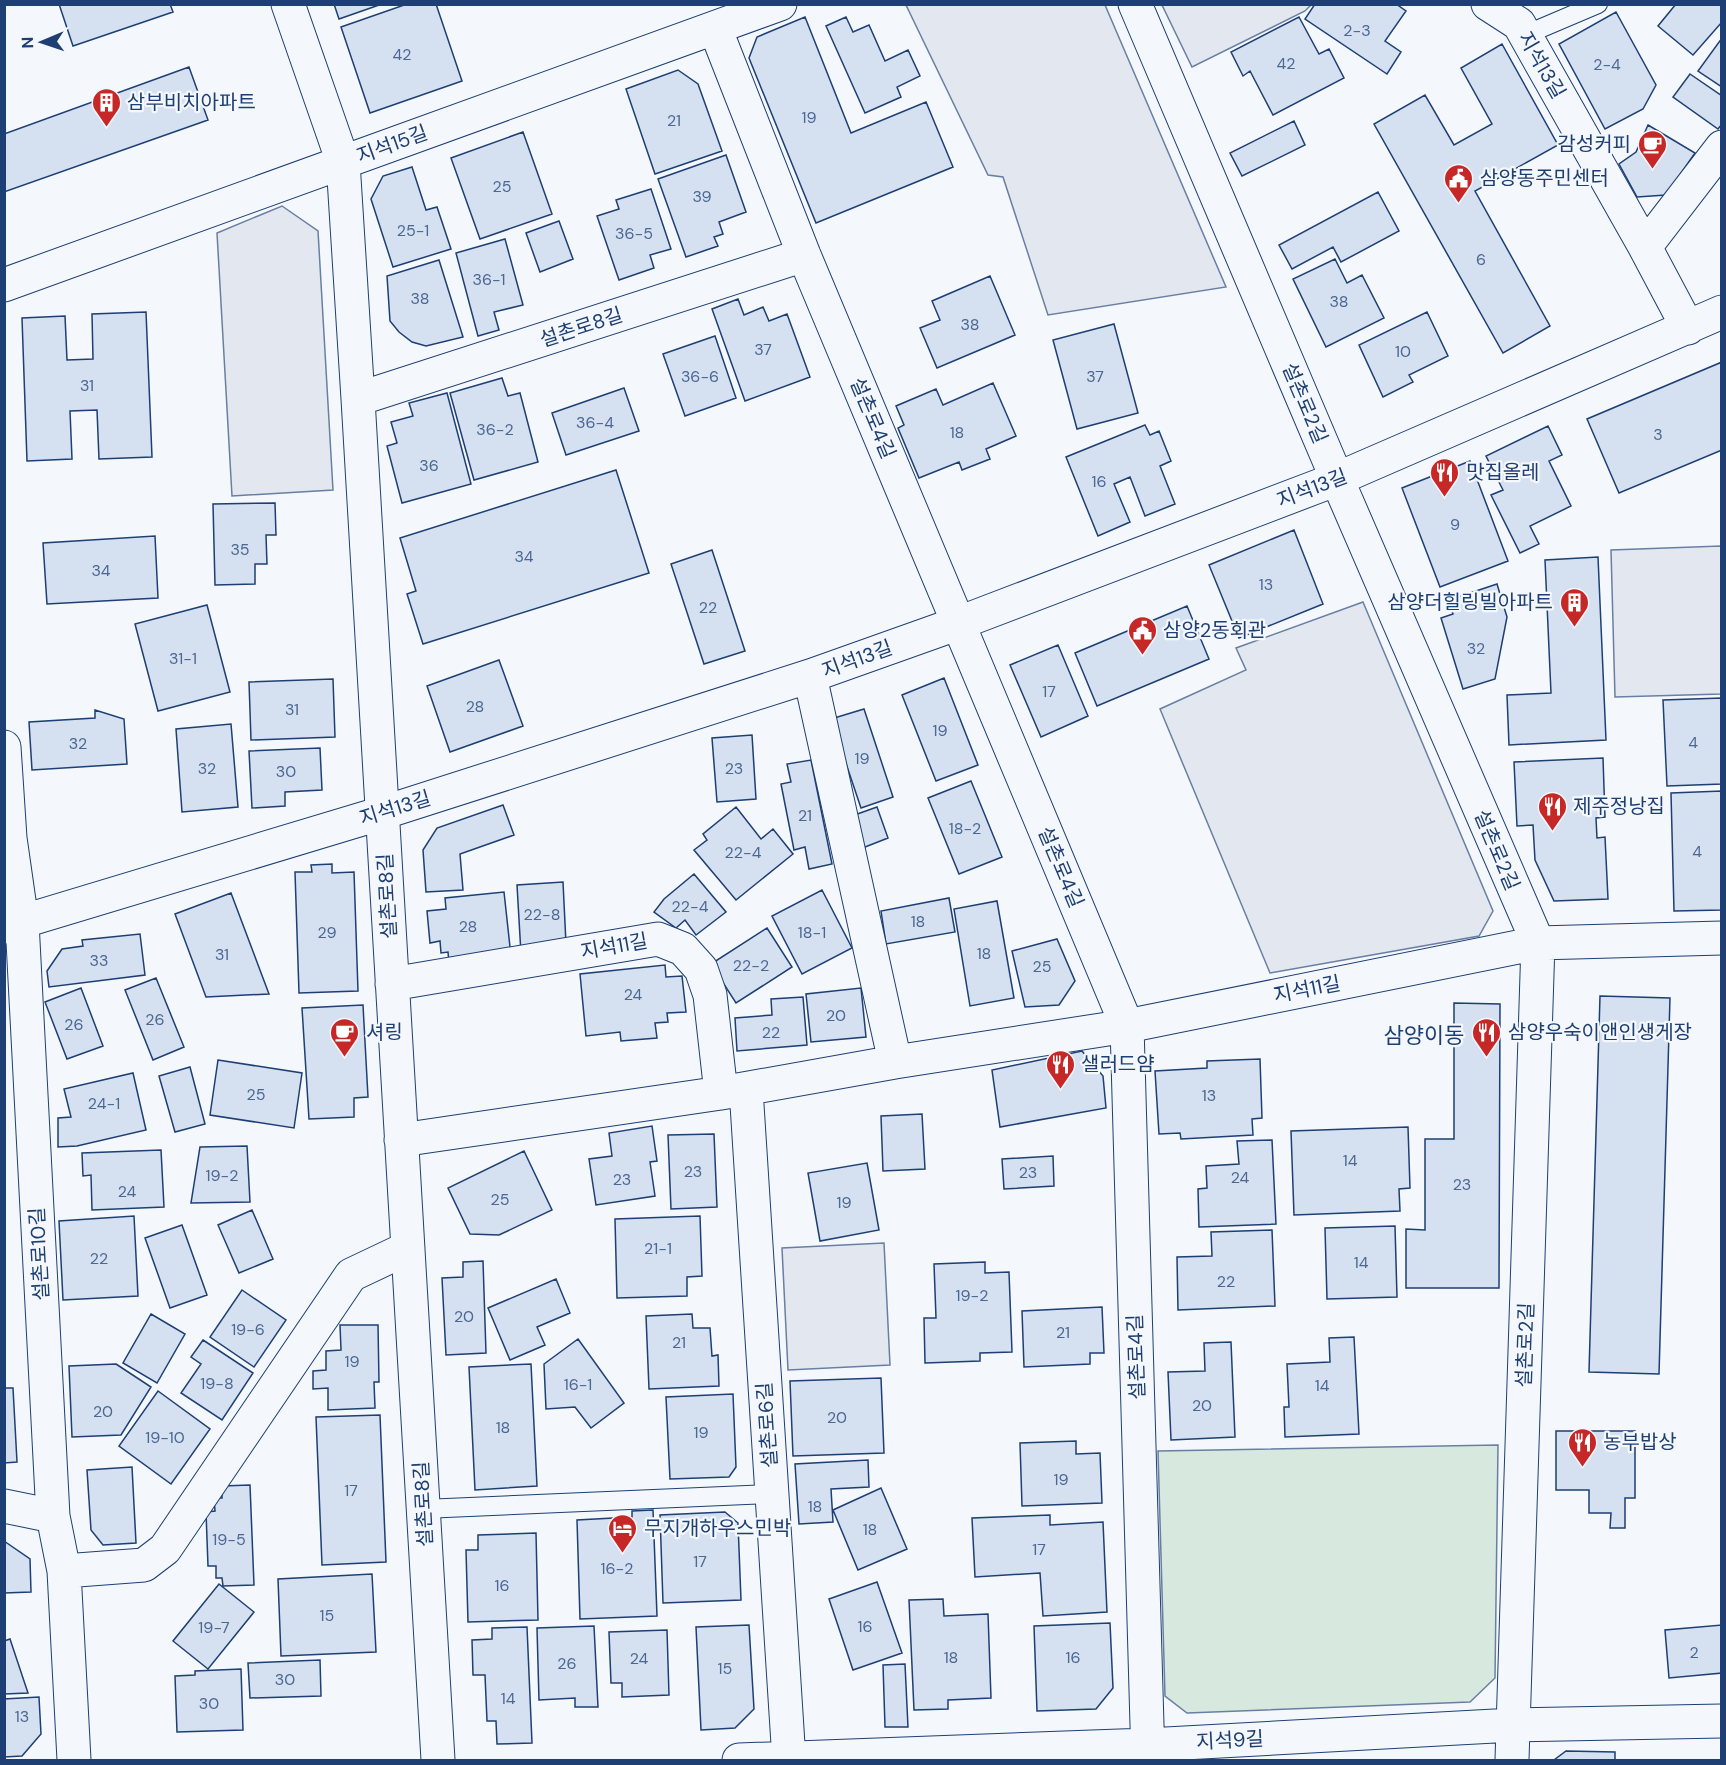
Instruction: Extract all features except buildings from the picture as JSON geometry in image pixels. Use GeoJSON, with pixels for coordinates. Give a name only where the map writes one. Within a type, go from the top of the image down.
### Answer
{"type":"FeatureCollection","features":[{"type":"Feature","properties":{"kind":"street","name":"설촌로8길"},"geometry":{"type":"LineString","coordinates":[[288,4],[343,162],[438,1761]]}},
{"type":"Feature","properties":{"kind":"street","name":"지석15길"},"geometry":{"type":"LineString","coordinates":[[4,285],[780,4]]}},
{"type":"Feature","properties":{"kind":"street","name":"설촌로2길"},"geometry":{"type":"LineString","coordinates":[[1135,4],[1538,943],[1512,1761]]}},
{"type":"Feature","properties":{"kind":"street","name":"지석13길"},"geometry":{"type":"LineString","coordinates":[[1488,4],[1519,24],[1688,328]]}},
{"type":"Feature","properties":{"kind":"street","name":"설촌로4길"},"geometry":{"type":"LineString","coordinates":[[715,28],[804,255],[1127,1026],[1147,1753]]}},
{"type":"Feature","properties":{"kind":"street"},"geometry":{"type":"LineString","coordinates":[[1645,247],[1722,147]]}},
{"type":"Feature","properties":{"kind":"street","name":"설촌로8길"},"geometry":{"type":"LineString","coordinates":[[358,399],[804,255]]}},
{"type":"Feature","properties":{"kind":"street","name":"지석13길"},"geometry":{"type":"LineString","coordinates":[[13,925],[382,813],[810,676],[1337,479],[1722,312]]}},
{"type":"Feature","properties":{"kind":"street"},"geometry":{"type":"LineString","coordinates":[[810,676],[895,1062]]}},
{"type":"Feature","properties":{"kind":"street","name":"설촌로10길"},"geometry":{"type":"LineString","coordinates":[[4,747],[13,925],[53,1516],[63,1571],[74,1761]]}},
{"type":"Feature","properties":{"kind":"street","name":"지석11길"},"geometry":{"type":"LineString","coordinates":[[401,1140],[733,1091],[895,1062],[1127,1026],[1538,943],[1722,938]]}},
{"type":"Feature","properties":{"kind":"street","name":"지석11길"},"geometry":{"type":"LineString","coordinates":[[393,984],[658,939],[683,949],[701,969],[710,995],[733,1091]]}},
{"type":"Feature","properties":{"kind":"street","name":"설촌로6길"},"geometry":{"type":"LineString","coordinates":[[733,1091],[771,1494],[789,1760]]}},
{"type":"Feature","properties":{"kind":"street"},"geometry":{"type":"LineString","coordinates":[[63,1571],[144,1565],[165,1549],[351,1275],[408,1248]]}},
{"type":"Feature","properties":{"kind":"street"},"geometry":{"type":"LineString","coordinates":[[4,1506],[53,1516]]}},
{"type":"Feature","properties":{"kind":"street","name":"지석9길"},"geometry":{"type":"LineString","coordinates":[[739,1761],[1147,1753],[1513,1725],[1722,1720]]}},
{"type":"Feature","properties":{"kind":"lane"},"geometry":{"type":"LineString","coordinates":[[1525,34],[1598,4]]}},
{"type":"Feature","properties":{"kind":"lane"},"geometry":{"type":"LineString","coordinates":[[423,1509],[771,1494]]}},
{"type":"Feature","properties":{"kind":"shaded area"},"geometry":{"type":"Polygon","coordinates":[[[906,5],[1105,5],[1226,287],[1048,315],[1003,177],[988,175],[906,5]]]}},
{"type":"Feature","properties":{"kind":"shaded area"},"geometry":{"type":"Polygon","coordinates":[[[1162,5],[1311,5],[1305,11],[1192,67],[1162,5]]]}},
{"type":"Feature","properties":{"kind":"shaded area"},"geometry":{"type":"Polygon","coordinates":[[[282,206],[318,231],[333,490],[232,496],[217,233],[282,206]]]}},
{"type":"Feature","properties":{"kind":"shaded area"},"geometry":{"type":"Polygon","coordinates":[[[1721,546],[1721,694],[1615,697],[1611,550],[1721,546]]]}},
{"type":"Feature","properties":{"kind":"shaded area"},"geometry":{"type":"Polygon","coordinates":[[[1363,602],[1493,911],[1479,936],[1270,973],[1160,709],[1246,670],[1236,648],[1363,602]]]}},
{"type":"Feature","properties":{"kind":"shaded area"},"geometry":{"type":"Polygon","coordinates":[[[884,1243],[890,1365],[788,1370],[782,1248],[884,1243]]]}},
{"type":"Feature","properties":{"kind":"shaded area"},"geometry":{"type":"Polygon","coordinates":[[[1498,1445],[1495,1678],[1470,1702],[1187,1713],[1165,1696],[1158,1451],[1498,1445]]]}},
{"type":"Feature","properties":{"kind":"place","name":"삼부비치아파트"},"geometry":{"type":"Point","coordinates":[106,128]}},
{"type":"Feature","properties":{"kind":"place","name":"감성커피"},"geometry":{"type":"Point","coordinates":[1652,170]}},
{"type":"Feature","properties":{"kind":"place","name":"삼양동주민센터"},"geometry":{"type":"Point","coordinates":[1459,204]}},
{"type":"Feature","properties":{"kind":"place","name":"맛집올레"},"geometry":{"type":"Point","coordinates":[1445,498]}},
{"type":"Feature","properties":{"kind":"place","name":"삼양더힐링빌아파트"},"geometry":{"type":"Point","coordinates":[1574,628]}},
{"type":"Feature","properties":{"kind":"place","name":"삼양2동회관"},"geometry":{"type":"Point","coordinates":[1142,656]}},
{"type":"Feature","properties":{"kind":"place","name":"제주정낭집"},"geometry":{"type":"Point","coordinates":[1552,832]}},
{"type":"Feature","properties":{"kind":"place","name":"셔링"},"geometry":{"type":"Point","coordinates":[345,1058]}},
{"type":"Feature","properties":{"kind":"place","name":"삼양우숙이앤인생게장"},"geometry":{"type":"Point","coordinates":[1487,1058]}},
{"type":"Feature","properties":{"kind":"place","name":"샐러드얌"},"geometry":{"type":"Point","coordinates":[1060,1090]}},
{"type":"Feature","properties":{"kind":"place","name":"농부밥상"},"geometry":{"type":"Point","coordinates":[1582,1468]}},
{"type":"Feature","properties":{"kind":"place","name":"무지개하우스민박"},"geometry":{"type":"Point","coordinates":[623,1554]}},
{"type":"Feature","properties":{"kind":"district","name":"삼양이동"},"geometry":{"type":"Point","coordinates":[1424,1035]}}]}
